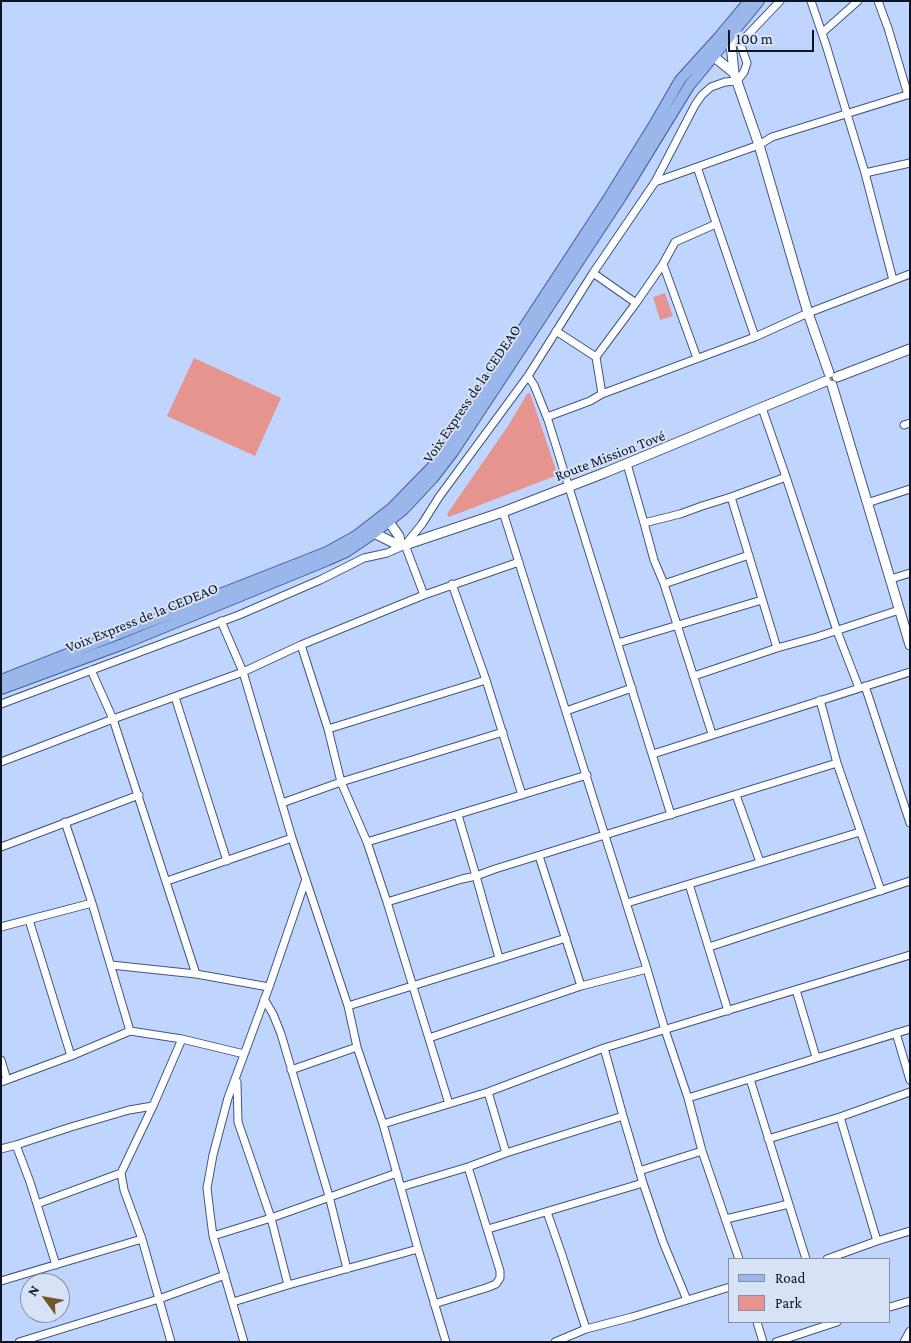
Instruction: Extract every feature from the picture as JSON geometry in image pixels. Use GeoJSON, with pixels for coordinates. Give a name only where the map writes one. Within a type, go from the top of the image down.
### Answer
{"type":"FeatureCollection","features":[{"type":"Feature","properties":{"kind":"main road"},"geometry":{"type":"LineString","coordinates":[[1,680],[161,623],[327,552],[371,530],[432,467],[610,196],[654,125],[684,83],[722,40],[749,1]]}},
{"type":"Feature","properties":{"kind":"main road","name":"Voix Express de la CEDEAO"},"geometry":{"type":"LineString","coordinates":[[371,530],[389,522],[404,510],[453,452],[621,197],[684,83],[713,56],[722,40],[734,32],[759,1]]}},
{"type":"Feature","properties":{"kind":"main road","name":"Voix Express de la CEDEAO"},"geometry":{"type":"LineString","coordinates":[[1,689],[123,644],[161,623]]}},
{"type":"Feature","properties":{"kind":"street"},"geometry":{"type":"LineString","coordinates":[[1,704],[221,622],[320,580],[364,558],[387,553],[403,544],[422,524],[528,376],[593,273],[655,182],[702,95],[712,87],[744,72],[747,63],[740,43],[780,1]]}},
{"type":"Feature","properties":{"kind":"street"},"geometry":{"type":"LineString","coordinates":[[811,1],[865,173],[892,280]]}},
{"type":"Feature","properties":{"kind":"street"},"geometry":{"type":"LineString","coordinates":[[822,33],[858,1]]}},
{"type":"Feature","properties":{"kind":"street"},"geometry":{"type":"LineString","coordinates":[[655,182],[759,145],[772,137],[909,95],[878,1]]}},
{"type":"Feature","properties":{"kind":"street"},"geometry":{"type":"LineString","coordinates":[[734,32],[732,44],[736,77],[759,145],[808,313],[831,379],[910,645]]}},
{"type":"Feature","properties":{"kind":"street"},"geometry":{"type":"LineString","coordinates":[[713,56],[736,77]]}},
{"type":"Feature","properties":{"kind":"street"},"geometry":{"type":"LineString","coordinates":[[865,173],[910,163]]}},
{"type":"Feature","properties":{"kind":"street"},"geometry":{"type":"LineString","coordinates":[[697,167],[755,337]]}},
{"type":"Feature","properties":{"kind":"street"},"geometry":{"type":"LineString","coordinates":[[602,394],[596,358],[663,264],[676,242],[716,224]]}},
{"type":"Feature","properties":{"kind":"street"},"geometry":{"type":"LineString","coordinates":[[663,264],[697,358]]}},
{"type":"Feature","properties":{"kind":"street"},"geometry":{"type":"LineString","coordinates":[[593,273],[636,303]]}},
{"type":"Feature","properties":{"kind":"street"},"geometry":{"type":"LineString","coordinates":[[547,417],[590,401],[602,394],[755,337],[808,313],[910,274]]}},
{"type":"Feature","properties":{"kind":"street"},"geometry":{"type":"LineString","coordinates":[[556,331],[596,358]]}},
{"type":"Feature","properties":{"kind":"street","name":"Route Mission Tové"},"geometry":{"type":"LineString","coordinates":[[403,544],[504,512],[691,438],[831,379],[910,349]]}},
{"type":"Feature","properties":{"kind":"street"},"geometry":{"type":"LineString","coordinates":[[528,376],[534,385],[547,417],[671,815]]}},
{"type":"Feature","properties":{"kind":"street"},"geometry":{"type":"LineString","coordinates":[[762,408],[837,631],[862,687],[910,823]]}},
{"type":"Feature","properties":{"kind":"street"},"geometry":{"type":"LineString","coordinates":[[626,464],[654,560],[679,626],[712,734]]}},
{"type":"Feature","properties":{"kind":"street"},"geometry":{"type":"LineString","coordinates":[[644,523],[680,514],[786,476]]}},
{"type":"Feature","properties":{"kind":"street"},"geometry":{"type":"LineString","coordinates":[[867,502],[910,490]]}},
{"type":"Feature","properties":{"kind":"street"},"geometry":{"type":"LineString","coordinates":[[731,497],[777,648]]}},
{"type":"Feature","properties":{"kind":"street"},"geometry":{"type":"LineString","coordinates":[[504,512],[648,969],[702,1150],[739,1258]]}},
{"type":"Feature","properties":{"kind":"street"},"geometry":{"type":"LineString","coordinates":[[389,522],[403,544],[424,595]]}},
{"type":"Feature","properties":{"kind":"street"},"geometry":{"type":"LineString","coordinates":[[371,530],[394,543],[403,544]]}},
{"type":"Feature","properties":{"kind":"street"},"geometry":{"type":"LineString","coordinates":[[664,584],[749,555]]}},
{"type":"Feature","properties":{"kind":"street"},"geometry":{"type":"LineString","coordinates":[[1,762],[243,672],[301,645],[452,584],[519,562]]}},
{"type":"Feature","properties":{"kind":"street"},"geometry":{"type":"LineString","coordinates":[[891,579],[910,573]]}},
{"type":"Feature","properties":{"kind":"street"},"geometry":{"type":"LineString","coordinates":[[452,584],[486,680],[522,795]]}},
{"type":"Feature","properties":{"kind":"street"},"geometry":{"type":"LineString","coordinates":[[618,643],[762,600]]}},
{"type":"Feature","properties":{"kind":"street"},"geometry":{"type":"LineString","coordinates":[[694,676],[899,610]]}},
{"type":"Feature","properties":{"kind":"street"},"geometry":{"type":"LineString","coordinates":[[221,622],[243,672],[292,838],[348,1006],[357,1047],[397,1173],[446,1342]]}},
{"type":"Feature","properties":{"kind":"street"},"geometry":{"type":"LineString","coordinates":[[301,645],[328,729],[341,782],[367,842],[449,1104]]}},
{"type":"Feature","properties":{"kind":"street"},"geometry":{"type":"LineString","coordinates":[[91,670],[113,719],[196,974]]}},
{"type":"Feature","properties":{"kind":"street"},"geometry":{"type":"LineString","coordinates":[[652,754],[910,672]]}},
{"type":"Feature","properties":{"kind":"street"},"geometry":{"type":"LineString","coordinates":[[328,729],[486,680]]}},
{"type":"Feature","properties":{"kind":"street"},"geometry":{"type":"LineString","coordinates":[[566,711],[632,688]]}},
{"type":"Feature","properties":{"kind":"street"},"geometry":{"type":"LineString","coordinates":[[175,697],[227,860]]}},
{"type":"Feature","properties":{"kind":"street"},"geometry":{"type":"LineString","coordinates":[[820,700],[837,763],[880,891]]}},
{"type":"Feature","properties":{"kind":"street"},"geometry":{"type":"LineString","coordinates":[[282,803],[341,782],[503,732]]}},
{"type":"Feature","properties":{"kind":"street"},"geometry":{"type":"LineString","coordinates":[[387,902],[606,836],[837,763]]}},
{"type":"Feature","properties":{"kind":"street"},"geometry":{"type":"LineString","coordinates":[[367,842],[587,775]]}},
{"type":"Feature","properties":{"kind":"street"},"geometry":{"type":"LineString","coordinates":[[1,847],[139,795]]}},
{"type":"Feature","properties":{"kind":"street"},"geometry":{"type":"LineString","coordinates":[[736,795],[760,862]]}},
{"type":"Feature","properties":{"kind":"street"},"geometry":{"type":"LineString","coordinates":[[458,815],[499,958]]}},
{"type":"Feature","properties":{"kind":"street"},"geometry":{"type":"LineString","coordinates":[[65,822],[92,903],[130,1032]]}},
{"type":"Feature","properties":{"kind":"street"},"geometry":{"type":"LineString","coordinates":[[627,903],[860,832]]}},
{"type":"Feature","properties":{"kind":"street"},"geometry":{"type":"LineString","coordinates":[[166,881],[292,838]]}},
{"type":"Feature","properties":{"kind":"street"},"geometry":{"type":"LineString","coordinates":[[539,856],[581,986]]}},
{"type":"Feature","properties":{"kind":"street"},"geometry":{"type":"LineString","coordinates":[[244,1342],[213,1236],[208,1188],[213,1155],[225,1111],[306,878]]}},
{"type":"Feature","properties":{"kind":"street"},"geometry":{"type":"LineString","coordinates":[[709,947],[910,881]]}},
{"type":"Feature","properties":{"kind":"street"},"geometry":{"type":"LineString","coordinates":[[689,884],[728,1011]]}},
{"type":"Feature","properties":{"kind":"street"},"geometry":{"type":"LineString","coordinates":[[1,927],[92,903]]}},
{"type":"Feature","properties":{"kind":"street"},"geometry":{"type":"LineString","coordinates":[[29,920],[71,1056]]}},
{"type":"Feature","properties":{"kind":"street"},"geometry":{"type":"LineString","coordinates":[[348,1006],[566,938]]}},
{"type":"Feature","properties":{"kind":"street"},"geometry":{"type":"LineString","coordinates":[[382,1124],[488,1092],[604,1048],[910,955]]}},
{"type":"Feature","properties":{"kind":"street"},"geometry":{"type":"LineString","coordinates":[[110,965],[196,974],[269,987]]}},
{"type":"Feature","properties":{"kind":"street"},"geometry":{"type":"LineString","coordinates":[[428,1038],[581,986],[648,969]]}},
{"type":"Feature","properties":{"kind":"street"},"geometry":{"type":"LineString","coordinates":[[796,990],[816,1057]]}},
{"type":"Feature","properties":{"kind":"street"},"geometry":{"type":"LineString","coordinates":[[264,999],[273,1014],[281,1034],[329,1196],[347,1269]]}},
{"type":"Feature","properties":{"kind":"street"},"geometry":{"type":"LineString","coordinates":[[688,1098],[910,1029]]}},
{"type":"Feature","properties":{"kind":"street"},"geometry":{"type":"LineString","coordinates":[[1,1060],[4,1081],[130,1032],[182,1039],[244,1054]]}},
{"type":"Feature","properties":{"kind":"street"},"geometry":{"type":"LineString","coordinates":[[896,1033],[910,1080]]}},
{"type":"Feature","properties":{"kind":"street"},"geometry":{"type":"LineString","coordinates":[[171,1342],[142,1239],[124,1190],[122,1173],[182,1039]]}},
{"type":"Feature","properties":{"kind":"street"},"geometry":{"type":"LineString","coordinates":[[291,1070],[357,1047]]}},
{"type":"Feature","properties":{"kind":"street"},"geometry":{"type":"LineString","coordinates":[[604,1048],[639,1171],[663,1242],[687,1300]]}},
{"type":"Feature","properties":{"kind":"street"},"geometry":{"type":"LineString","coordinates":[[237,1076],[238,1122],[270,1218],[288,1284]]}},
{"type":"Feature","properties":{"kind":"street"},"geometry":{"type":"LineString","coordinates":[[750,1079],[806,1258]]}},
{"type":"Feature","properties":{"kind":"street"},"geometry":{"type":"LineString","coordinates":[[488,1092],[506,1154]]}},
{"type":"Feature","properties":{"kind":"street"},"geometry":{"type":"LineString","coordinates":[[768,1140],[910,1092]]}},
{"type":"Feature","properties":{"kind":"street"},"geometry":{"type":"LineString","coordinates":[[1,1148],[129,1110],[153,1106]]}},
{"type":"Feature","properties":{"kind":"street"},"geometry":{"type":"LineString","coordinates":[[225,1111],[237,1114]]}},
{"type":"Feature","properties":{"kind":"street"},"geometry":{"type":"LineString","coordinates":[[401,1187],[623,1116]]}},
{"type":"Feature","properties":{"kind":"street"},"geometry":{"type":"LineString","coordinates":[[840,1117],[877,1241]]}},
{"type":"Feature","properties":{"kind":"street"},"geometry":{"type":"LineString","coordinates":[[16,1145],[56,1265]]}},
{"type":"Feature","properties":{"kind":"street"},"geometry":{"type":"LineString","coordinates":[[639,1171],[702,1150]]}},
{"type":"Feature","properties":{"kind":"street"},"geometry":{"type":"LineString","coordinates":[[434,1304],[496,1284],[501,1275],[468,1167]]}},
{"type":"Feature","properties":{"kind":"street"},"geometry":{"type":"LineString","coordinates":[[37,1204],[122,1173]]}},
{"type":"Feature","properties":{"kind":"street"},"geometry":{"type":"LineString","coordinates":[[213,1236],[397,1173]]}},
{"type":"Feature","properties":{"kind":"street"},"geometry":{"type":"LineString","coordinates":[[488,1229],[643,1183]]}},
{"type":"Feature","properties":{"kind":"street"},"geometry":{"type":"LineString","coordinates":[[726,1219],[789,1204]]}},
{"type":"Feature","properties":{"kind":"street"},"geometry":{"type":"LineString","coordinates":[[547,1212],[586,1329]]}},
{"type":"Feature","properties":{"kind":"street"},"geometry":{"type":"LineString","coordinates":[[830,1258],[877,1241],[910,1232]]}},
{"type":"Feature","properties":{"kind":"street"},"geometry":{"type":"LineString","coordinates":[[1,1281],[142,1239]]}},
{"type":"Feature","properties":{"kind":"street"},"geometry":{"type":"LineString","coordinates":[[233,1302],[288,1284],[418,1249]]}},
{"type":"Feature","properties":{"kind":"street"},"geometry":{"type":"LineString","coordinates":[[19,1342],[159,1299],[225,1275]]}},
{"type":"Feature","properties":{"kind":"street"},"geometry":{"type":"LineString","coordinates":[[555,1342],[586,1329],[728,1289]]}},
{"type":"Feature","properties":{"kind":"street"},"geometry":{"type":"LineString","coordinates":[[891,1307],[910,1301]]}},
{"type":"Feature","properties":{"kind":"street"},"geometry":{"type":"LineString","coordinates":[[757,1323],[763,1342]]}},
{"type":"Feature","properties":{"kind":"street"},"geometry":{"type":"LineString","coordinates":[[776,1342],[823,1324]]}},
{"type":"Feature","properties":{"kind":"street"},"geometry":{"type":"LineString","coordinates":[[904,1342],[910,1331]]}},
{"type":"Feature","properties":{"kind":"green space"},"geometry":{"type":"Polygon","coordinates":[[[665,293],[673,316],[660,320],[653,297],[665,293]]]}},
{"type":"Feature","properties":{"kind":"green space"},"geometry":{"type":"Polygon","coordinates":[[[194,358],[281,398],[255,456],[167,416],[194,358]]]}},
{"type":"Feature","properties":{"kind":"green space"},"geometry":{"type":"Polygon","coordinates":[[[530,393],[557,473],[555,476],[449,517],[447,514],[508,426],[527,394],[530,393]]]}}]}
